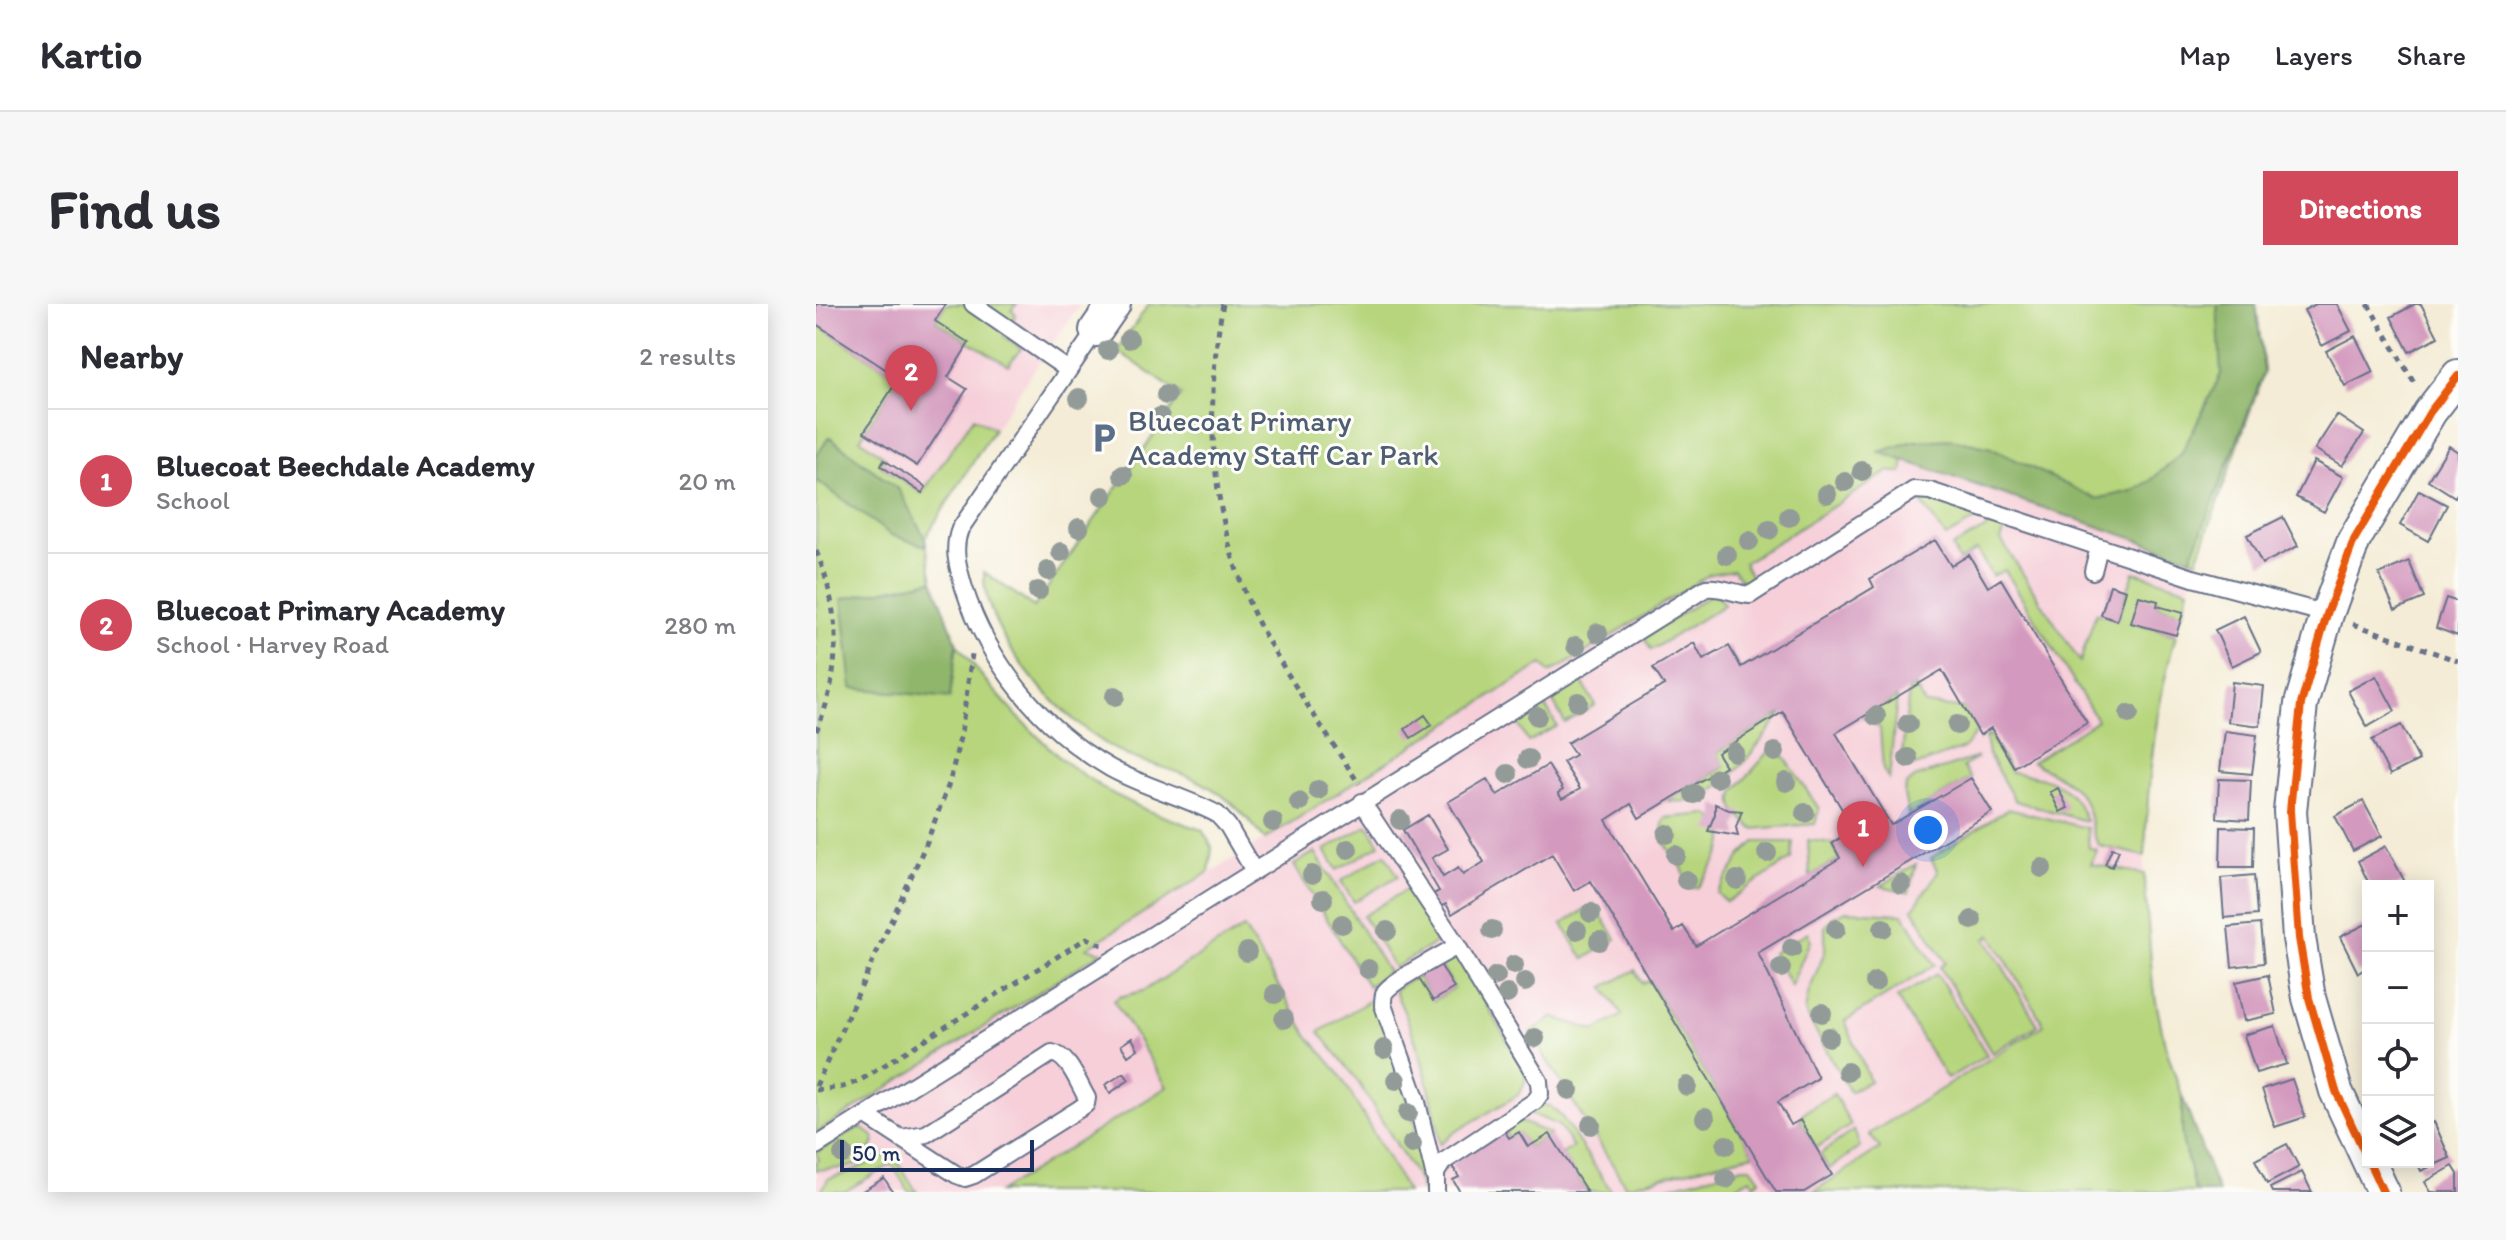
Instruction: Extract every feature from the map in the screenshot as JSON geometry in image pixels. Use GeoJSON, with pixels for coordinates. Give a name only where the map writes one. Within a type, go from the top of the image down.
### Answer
{"type":"FeatureCollection","features":[{"type":"Feature","properties":{"kind":"street"},"geometry":{"type":"LineString","coordinates":[[2383,1192],[2336,1091],[2309,998],[2299,938],[2290,811],[2301,704],[2327,614],[2354,540],[2430,412],[2458,376]]}},
{"type":"Feature","properties":{"kind":"lane"},"geometry":{"type":"LineString","coordinates":[[973,304],[1067,369]]}},
{"type":"Feature","properties":{"kind":"lane"},"geometry":{"type":"LineString","coordinates":[[1103,313],[960,529],[954,544],[971,609],[1007,676],[1030,704],[1073,743],[1110,768],[1217,814],[1228,826],[1254,871]]}},
{"type":"Feature","properties":{"kind":"lane"},"geometry":{"type":"LineString","coordinates":[[816,1146],[1706,588],[1718,587],[1750,595],[1914,490],[1930,491],[2193,578],[2327,614]]}},
{"type":"Feature","properties":{"kind":"lane"},"geometry":{"type":"LineString","coordinates":[[2093,571],[2099,547]]}},
{"type":"Feature","properties":{"kind":"lane"},"geometry":{"type":"LineString","coordinates":[[1365,800],[1539,1081],[1540,1094],[1535,1101],[1443,1162],[1436,1186]]}},
{"type":"Feature","properties":{"kind":"lane"},"geometry":{"type":"LineString","coordinates":[[1436,1186],[1416,1098],[1383,1005],[1383,997],[1385,991],[1396,983],[1457,946]]}},
{"type":"Feature","properties":{"kind":"lane"},"geometry":{"type":"LineString","coordinates":[[865,1115],[957,1175],[970,1177],[1079,1109],[1086,1104],[1087,1098],[1064,1058],[1052,1053],[926,1134],[901,1138]]}},
{"type":"Feature","properties":{"kind":"path"},"geometry":{"type":"LineString","coordinates":[[1223,304],[1213,392],[1215,468],[1230,544],[1244,587],[1266,637],[1365,800]]}},
{"type":"Feature","properties":{"kind":"path"},"geometry":{"type":"LineString","coordinates":[[2368,304],[2430,412]]}},
{"type":"Feature","properties":{"kind":"path"},"geometry":{"type":"LineString","coordinates":[[816,551],[830,597],[835,642],[834,673],[828,704],[816,731]]}},
{"type":"Feature","properties":{"kind":"path"},"geometry":{"type":"LineString","coordinates":[[2327,614],[2458,661]]}},
{"type":"Feature","properties":{"kind":"path"},"geometry":{"type":"LineString","coordinates":[[984,633],[972,651],[961,733],[950,781],[926,844],[816,1088],[843,1087],[859,1081],[1087,938],[1121,954]]}},
{"type":"Feature","properties":{"kind":"shaded area"},"geometry":{"type":"Polygon","coordinates":[[[816,304],[1080,304],[1018,393],[925,538],[816,467],[816,304]]]}},
{"type":"Feature","properties":{"kind":"shaded area"},"geometry":{"type":"Polygon","coordinates":[[[1879,452],[2197,560],[2165,673],[2147,787],[2144,874],[2153,987],[2165,1045],[2218,1192],[816,1192],[816,1114],[1265,839],[1879,452]]]}},
{"type":"Feature","properties":{"kind":"green space"},"geometry":{"type":"Polygon","coordinates":[[[946,304],[1017,304],[1011,310],[1016,315],[1004,336],[1021,349],[1008,365],[935,321],[946,304]]]}},
{"type":"Feature","properties":{"kind":"green space"},"geometry":{"type":"Polygon","coordinates":[[[1149,304],[2256,304],[2264,372],[2197,560],[1904,460],[1902,473],[1889,471],[1744,563],[1751,577],[1743,582],[1733,570],[1710,574],[1570,662],[1549,673],[1542,664],[1265,839],[1240,811],[1213,789],[1182,774],[1126,755],[1079,724],[1055,703],[1013,652],[997,625],[987,598],[984,572],[1034,607],[1181,395],[1117,350],[1149,304]]]}},
{"type":"Feature","properties":{"kind":"green space"},"geometry":{"type":"Polygon","coordinates":[[[2217,304],[2256,304],[2264,372],[2191,558],[1879,452],[1914,441],[1952,439],[1991,448],[2096,499],[2132,491],[2150,481],[2181,454],[2221,374],[2217,304]]]}},
{"type":"Feature","properties":{"kind":"green space"},"geometry":{"type":"Polygon","coordinates":[[[816,324],[899,378],[860,439],[886,458],[881,466],[922,493],[974,417],[994,429],[925,538],[933,580],[957,644],[1018,717],[1062,760],[1107,791],[1146,810],[1202,830],[1212,847],[1209,872],[1087,948],[1102,952],[816,1133],[816,467],[899,490],[830,437],[816,457],[816,324]]]}},
{"type":"Feature","properties":{"kind":"green space"},"geometry":{"type":"Polygon","coordinates":[[[829,437],[899,490],[925,538],[926,546],[891,535],[816,480],[816,457],[829,437]]]}},
{"type":"Feature","properties":{"kind":"green space"},"geometry":{"type":"Polygon","coordinates":[[[1924,497],[1983,515],[1946,537],[1922,503],[1924,497]]]}},
{"type":"Feature","properties":{"kind":"green space"},"geometry":{"type":"Polygon","coordinates":[[[1999,521],[2007,524],[2001,540],[2080,662],[2096,613],[2117,620],[2134,572],[2189,589],[2183,613],[2157,606],[2158,601],[2132,623],[2176,635],[2153,745],[2145,856],[2100,846],[2079,793],[2066,781],[2032,762],[2097,720],[2005,570],[1992,576],[1977,550],[1959,561],[1952,547],[1999,521]]]}},
{"type":"Feature","properties":{"kind":"green space"},"geometry":{"type":"Polygon","coordinates":[[[933,580],[957,644],[950,698],[852,688],[842,599],[933,580]]]}},
{"type":"Feature","properties":{"kind":"green space"},"geometry":{"type":"Polygon","coordinates":[[[1715,592],[1724,605],[1651,650],[1644,637],[1715,592]]]}},
{"type":"Feature","properties":{"kind":"green space"},"geometry":{"type":"Polygon","coordinates":[[[1579,676],[1595,705],[1565,723],[1549,694],[1579,676]]]}},
{"type":"Feature","properties":{"kind":"green space"},"geometry":{"type":"Polygon","coordinates":[[[1915,686],[1925,704],[1965,709],[1978,730],[1964,748],[1910,768],[1902,755],[1909,690],[1915,686]]]}},
{"type":"Feature","properties":{"kind":"green space"},"geometry":{"type":"Polygon","coordinates":[[[1897,697],[1889,779],[1883,770],[1880,728],[1863,717],[1897,697]]]}},
{"type":"Feature","properties":{"kind":"green space"},"geometry":{"type":"Polygon","coordinates":[[[1542,700],[1557,726],[1528,742],[1514,716],[1542,700]]]}},
{"type":"Feature","properties":{"kind":"green space"},"geometry":{"type":"Polygon","coordinates":[[[1783,712],[1748,757],[1720,785],[1687,801],[1668,801],[1725,767],[1717,753],[1783,712]]]}},
{"type":"Feature","properties":{"kind":"green space"},"geometry":{"type":"Polygon","coordinates":[[[1990,735],[2011,772],[2057,784],[2073,797],[2086,821],[2015,801],[1988,754],[1985,737],[1990,735]]]}},
{"type":"Feature","properties":{"kind":"green space"},"geometry":{"type":"Polygon","coordinates":[[[1776,744],[1819,809],[1815,824],[1753,829],[1734,807],[1735,790],[1776,744]]]}},
{"type":"Feature","properties":{"kind":"green space"},"geometry":{"type":"Polygon","coordinates":[[[1978,757],[1963,767],[1971,778],[1908,815],[1904,794],[1906,785],[1914,778],[1978,757]]]}},
{"type":"Feature","properties":{"kind":"green space"},"geometry":{"type":"Polygon","coordinates":[[[2008,809],[2087,828],[2089,848],[2097,850],[2091,864],[2144,874],[2153,987],[2165,1045],[2182,1096],[2182,1138],[2195,1192],[1813,1192],[1880,1148],[1869,1134],[2044,1025],[1991,935],[1986,939],[2038,1025],[1992,1053],[1940,967],[1946,963],[1913,909],[1938,872],[1931,858],[2008,809]]]}},
{"type":"Feature","properties":{"kind":"green space"},"geometry":{"type":"Polygon","coordinates":[[[1708,814],[1723,832],[1722,850],[1698,887],[1690,888],[1680,864],[1665,843],[1663,826],[1665,818],[1708,814]]]}},
{"type":"Feature","properties":{"kind":"green space"},"geometry":{"type":"Polygon","coordinates":[[[1368,825],[1380,845],[1337,870],[1325,850],[1368,825]]]}},
{"type":"Feature","properties":{"kind":"green space"},"geometry":{"type":"Polygon","coordinates":[[[1808,840],[1832,843],[1840,858],[1810,876],[1808,840]]]}},
{"type":"Feature","properties":{"kind":"green space"},"geometry":{"type":"Polygon","coordinates":[[[1755,842],[1793,842],[1791,859],[1726,902],[1717,893],[1741,856],[1755,842]]]}},
{"type":"Feature","properties":{"kind":"green space"},"geometry":{"type":"Polygon","coordinates":[[[1315,852],[1388,972],[1368,986],[1294,865],[1315,852]]]}},
{"type":"Feature","properties":{"kind":"green space"},"geometry":{"type":"Polygon","coordinates":[[[1385,854],[1398,876],[1354,902],[1341,881],[1385,854]]]}},
{"type":"Feature","properties":{"kind":"green space"},"geometry":{"type":"Polygon","coordinates":[[[1916,864],[1909,892],[1881,886],[1916,864]]]}},
{"type":"Feature","properties":{"kind":"green space"},"geometry":{"type":"Polygon","coordinates":[[[1407,889],[1439,941],[1394,968],[1363,916],[1407,889]]]}},
{"type":"Feature","properties":{"kind":"green space"},"geometry":{"type":"Polygon","coordinates":[[[1594,904],[1616,939],[1584,959],[1562,924],[1594,904]]]}},
{"type":"Feature","properties":{"kind":"green space"},"geometry":{"type":"Polygon","coordinates":[[[1846,911],[1903,914],[1935,965],[1845,1021],[1870,1081],[1850,1092],[1805,1012],[1808,994],[1825,951],[1825,926],[1833,917],[1846,911]]]}},
{"type":"Feature","properties":{"kind":"green space"},"geometry":{"type":"Polygon","coordinates":[[[1244,928],[1308,1036],[1339,1073],[1407,1192],[999,1192],[1167,1087],[1114,1001],[1143,991],[1244,928]]]}},
{"type":"Feature","properties":{"kind":"green space"},"geometry":{"type":"Polygon","coordinates":[[[1808,932],[1810,941],[1791,986],[1773,953],[1808,932]]]}},
{"type":"Feature","properties":{"kind":"green space"},"geometry":{"type":"Polygon","coordinates":[[[1457,954],[1526,1073],[1518,1095],[1440,1144],[1423,1065],[1411,1027],[1394,990],[1417,976],[1434,1001],[1454,988],[1440,964],[1457,954]]]}},
{"type":"Feature","properties":{"kind":"green space"},"geometry":{"type":"Polygon","coordinates":[[[1635,970],[1642,983],[1650,981],[1754,1154],[1626,1186],[1530,1033],[1554,1017],[1595,1031],[1622,1015],[1604,987],[1635,970]]]}},
{"type":"Feature","properties":{"kind":"green space"},"geometry":{"type":"Polygon","coordinates":[[[1937,974],[1987,1055],[1947,1079],[1897,998],[1937,974]]]}},
{"type":"Feature","properties":{"kind":"green space"},"geometry":{"type":"Polygon","coordinates":[[[1375,997],[1408,1100],[1428,1176],[1427,1192],[1422,1192],[1419,1181],[1355,1077],[1319,1032],[1375,997]]]}},
{"type":"Feature","properties":{"kind":"green space"},"geometry":{"type":"Polygon","coordinates":[[[1834,1094],[1851,1125],[1816,1148],[1800,1120],[1803,1113],[1834,1094]]]}},
{"type":"Feature","properties":{"kind":"green space"},"geometry":{"type":"Polygon","coordinates":[[[2182,1096],[2218,1192],[2195,1192],[2182,1138],[2182,1096]]]}},
{"type":"Feature","properties":{"kind":"green space"},"geometry":{"type":"Polygon","coordinates":[[[1537,1105],[1550,1106],[1561,1116],[1612,1192],[1587,1192],[1562,1154],[1573,1147],[1558,1125],[1527,1112],[1537,1105]]]}},
{"type":"Feature","properties":{"kind":"green space"},"geometry":{"type":"Polygon","coordinates":[[[1519,1121],[1550,1134],[1528,1147],[1519,1133],[1509,1138],[1504,1130],[1519,1121]]]}},
{"type":"Feature","properties":{"kind":"green space"},"geometry":{"type":"Polygon","coordinates":[[[860,1127],[873,1136],[874,1142],[863,1159],[843,1168],[816,1170],[819,1160],[816,1153],[860,1127]]]}},
{"type":"Feature","properties":{"kind":"green space"},"geometry":{"type":"Polygon","coordinates":[[[1854,1130],[1860,1147],[1829,1169],[1820,1154],[1854,1130]]]}},
{"type":"Feature","properties":{"kind":"green space"},"geometry":{"type":"Polygon","coordinates":[[[884,1155],[894,1157],[917,1192],[909,1192],[892,1164],[844,1192],[821,1192],[828,1179],[884,1155]]]}},
{"type":"Feature","properties":{"kind":"green space"},"geometry":{"type":"Polygon","coordinates":[[[1751,1167],[1760,1179],[1754,1184],[1750,1178],[1727,1192],[1650,1192],[1751,1167]]]}},
{"type":"Feature","properties":{"kind":"building"},"geometry":{"type":"Polygon","coordinates":[[[816,304],[946,304],[935,321],[969,343],[948,377],[967,389],[917,466],[864,432],[899,378],[816,324],[816,304]]]}},
{"type":"Feature","properties":{"kind":"building"},"geometry":{"type":"Polygon","coordinates":[[[2316,304],[2337,304],[2351,331],[2322,346],[2304,310],[2316,304]]]}},
{"type":"Feature","properties":{"kind":"building"},"geometry":{"type":"Polygon","coordinates":[[[2421,304],[2438,337],[2409,352],[2391,317],[2421,304]]]}},
{"type":"Feature","properties":{"kind":"building"},"geometry":{"type":"Polygon","coordinates":[[[2355,336],[2373,372],[2345,386],[2326,351],[2355,336]]]}},
{"type":"Feature","properties":{"kind":"building"},"geometry":{"type":"Polygon","coordinates":[[[2337,415],[2364,433],[2342,466],[2315,449],[2337,415]]]}},
{"type":"Feature","properties":{"kind":"building"},"geometry":{"type":"Polygon","coordinates":[[[2449,446],[2458,452],[2458,492],[2455,497],[2428,480],[2449,446]]]}},
{"type":"Feature","properties":{"kind":"building"},"geometry":{"type":"Polygon","coordinates":[[[884,460],[926,487],[922,493],[881,466],[884,460]]]}},
{"type":"Feature","properties":{"kind":"building"},"geometry":{"type":"Polygon","coordinates":[[[2314,461],[2343,477],[2324,512],[2296,497],[2314,461]]]}},
{"type":"Feature","properties":{"kind":"building"},"geometry":{"type":"Polygon","coordinates":[[[2419,490],[2447,505],[2428,541],[2400,525],[2419,490]]]}},
{"type":"Feature","properties":{"kind":"building"},"geometry":{"type":"Polygon","coordinates":[[[2283,517],[2298,546],[2262,564],[2247,535],[2283,517]]]}},
{"type":"Feature","properties":{"kind":"building"},"geometry":{"type":"Polygon","coordinates":[[[1935,540],[1951,566],[1969,555],[1988,587],[2001,579],[2087,723],[2014,767],[1991,728],[1980,735],[1942,670],[1836,733],[1891,825],[1971,778],[1992,812],[1758,953],[1818,1078],[1778,1102],[1791,1125],[1800,1120],[1832,1175],[1804,1192],[1776,1192],[1591,881],[1574,891],[1552,854],[1452,914],[1446,904],[1436,909],[1428,897],[1439,891],[1403,830],[1428,815],[1448,849],[1432,858],[1443,877],[1458,868],[1463,875],[1484,862],[1448,802],[1487,779],[1497,795],[1548,765],[1563,790],[1558,793],[1562,799],[1580,789],[1563,762],[1575,755],[1567,743],[1664,685],[1653,668],[1694,643],[1703,660],[1729,646],[1741,667],[1874,587],[1870,579],[1935,540]],[[1783,712],[1717,753],[1725,766],[1639,818],[1631,804],[1606,820],[1674,932],[1683,926],[1696,946],[1840,858],[1832,843],[1854,829],[1783,712]]]}},
{"type":"Feature","properties":{"kind":"building"},"geometry":{"type":"Polygon","coordinates":[[[2409,561],[2424,598],[2395,610],[2379,574],[2409,561]]]}},
{"type":"Feature","properties":{"kind":"building"},"geometry":{"type":"Polygon","coordinates":[[[2110,585],[2126,590],[2117,621],[2101,615],[2110,585]]]}},
{"type":"Feature","properties":{"kind":"building"},"geometry":{"type":"Polygon","coordinates":[[[2139,596],[2158,601],[2157,606],[2183,613],[2176,635],[2131,623],[2139,596]]]}},
{"type":"Feature","properties":{"kind":"building"},"geometry":{"type":"Polygon","coordinates":[[[2446,598],[2458,602],[2458,636],[2436,628],[2446,598]]]}},
{"type":"Feature","properties":{"kind":"building"},"geometry":{"type":"Polygon","coordinates":[[[2244,616],[2261,652],[2232,666],[2215,630],[2244,616]]]}},
{"type":"Feature","properties":{"kind":"building"},"geometry":{"type":"Polygon","coordinates":[[[2376,676],[2395,711],[2367,727],[2348,691],[2376,676]]]}},
{"type":"Feature","properties":{"kind":"building"},"geometry":{"type":"Polygon","coordinates":[[[2232,682],[2264,686],[2260,726],[2228,722],[2232,682]]]}},
{"type":"Feature","properties":{"kind":"building"},"geometry":{"type":"Polygon","coordinates":[[[1425,715],[1432,725],[1411,738],[1405,729],[1425,715]]]}},
{"type":"Feature","properties":{"kind":"building"},"geometry":{"type":"Polygon","coordinates":[[[2401,725],[2419,760],[2390,775],[2372,740],[2401,725]]]}},
{"type":"Feature","properties":{"kind":"building"},"geometry":{"type":"Polygon","coordinates":[[[2225,731],[2257,735],[2252,774],[2220,771],[2225,731]]]}},
{"type":"Feature","properties":{"kind":"building"},"geometry":{"type":"Polygon","coordinates":[[[2219,779],[2251,780],[2249,820],[2217,818],[2219,779]]]}},
{"type":"Feature","properties":{"kind":"building"},"geometry":{"type":"Polygon","coordinates":[[[2058,788],[2068,808],[2060,812],[2050,792],[2058,788]]]}},
{"type":"Feature","properties":{"kind":"building"},"geometry":{"type":"Polygon","coordinates":[[[2363,801],[2382,836],[2353,851],[2335,816],[2363,801]]]}},
{"type":"Feature","properties":{"kind":"building"},"geometry":{"type":"Polygon","coordinates":[[[1715,804],[1742,811],[1736,827],[1738,836],[1708,831],[1715,814],[1715,804]]]}},
{"type":"Feature","properties":{"kind":"building"},"geometry":{"type":"Polygon","coordinates":[[[2221,827],[2254,828],[2253,867],[2220,867],[2221,827]]]}},
{"type":"Feature","properties":{"kind":"building"},"geometry":{"type":"Polygon","coordinates":[[[2386,846],[2404,880],[2367,880],[2358,861],[2386,846]]]}},
{"type":"Feature","properties":{"kind":"building"},"geometry":{"type":"Polygon","coordinates":[[[2112,848],[2119,850],[2112,867],[2105,864],[2112,848]]]}},
{"type":"Feature","properties":{"kind":"building"},"geometry":{"type":"Polygon","coordinates":[[[2254,875],[2257,915],[2224,918],[2221,878],[2254,875]]]}},
{"type":"Feature","properties":{"kind":"building"},"geometry":{"type":"Polygon","coordinates":[[[2260,924],[2264,963],[2232,967],[2228,927],[2260,924]]]}},
{"type":"Feature","properties":{"kind":"building"},"geometry":{"type":"Polygon","coordinates":[[[2362,926],[2362,971],[2358,973],[2340,937],[2362,926]]]}},
{"type":"Feature","properties":{"kind":"building"},"geometry":{"type":"Polygon","coordinates":[[[1440,964],[1454,988],[1433,1001],[1418,977],[1440,964]]]}},
{"type":"Feature","properties":{"kind":"building"},"geometry":{"type":"Polygon","coordinates":[[[2268,975],[2276,1014],[2244,1021],[2236,982],[2268,975]]]}},
{"type":"Feature","properties":{"kind":"building"},"geometry":{"type":"Polygon","coordinates":[[[2275,1026],[2287,1064],[2256,1073],[2244,1035],[2275,1026]]]}},
{"type":"Feature","properties":{"kind":"building"},"geometry":{"type":"Polygon","coordinates":[[[1132,1038],[1138,1049],[1128,1056],[1121,1045],[1132,1038]]]}},
{"type":"Feature","properties":{"kind":"building"},"geometry":{"type":"Polygon","coordinates":[[[1124,1073],[1129,1080],[1110,1093],[1105,1085],[1124,1073]]]}},
{"type":"Feature","properties":{"kind":"building"},"geometry":{"type":"Polygon","coordinates":[[[2292,1079],[2305,1117],[2275,1127],[2262,1089],[2292,1079]]]}},
{"type":"Feature","properties":{"kind":"building"},"geometry":{"type":"Polygon","coordinates":[[[2434,1122],[2450,1158],[2434,1165],[2434,1122]]]}},
{"type":"Feature","properties":{"kind":"building"},"geometry":{"type":"Polygon","coordinates":[[[1504,1130],[1509,1138],[1519,1132],[1528,1147],[1550,1134],[1587,1192],[1460,1192],[1453,1180],[1459,1177],[1451,1164],[1504,1130]]]}},
{"type":"Feature","properties":{"kind":"building"},"geometry":{"type":"Polygon","coordinates":[[[2287,1144],[2299,1167],[2267,1184],[2255,1160],[2287,1144]]]}},
{"type":"Feature","properties":{"kind":"building"},"geometry":{"type":"Polygon","coordinates":[[[2453,1166],[2458,1174],[2458,1192],[2431,1192],[2425,1182],[2453,1166]]]}},
{"type":"Feature","properties":{"kind":"building"},"geometry":{"type":"Polygon","coordinates":[[[2302,1172],[2312,1192],[2272,1192],[2270,1188],[2302,1172]]]}},
{"type":"Feature","properties":{"kind":"building"},"geometry":{"type":"Polygon","coordinates":[[[884,1178],[893,1192],[861,1192],[884,1178]]]}},
{"type":"Feature","properties":{"kind":"cycle path"},"geometry":{"type":"LineString","coordinates":[[2383,1192],[2336,1091],[2309,998],[2299,938],[2290,811],[2301,704],[2327,614],[2354,540],[2430,412],[2458,376]]}},
{"type":"Feature","properties":{"kind":"place","name":"Bluecoat Primary Academy"},"geometry":{"type":"Point","coordinates":[911,411]}},
{"type":"Feature","properties":{"kind":"place","name":"Bluecoat Primary Academy Staff Car Park"},"geometry":{"type":"Point","coordinates":[1104,438]}},
{"type":"Feature","properties":{"kind":"place","name":"Bluecoat Beechdale Academy"},"geometry":{"type":"Point","coordinates":[1863,867]}}]}
